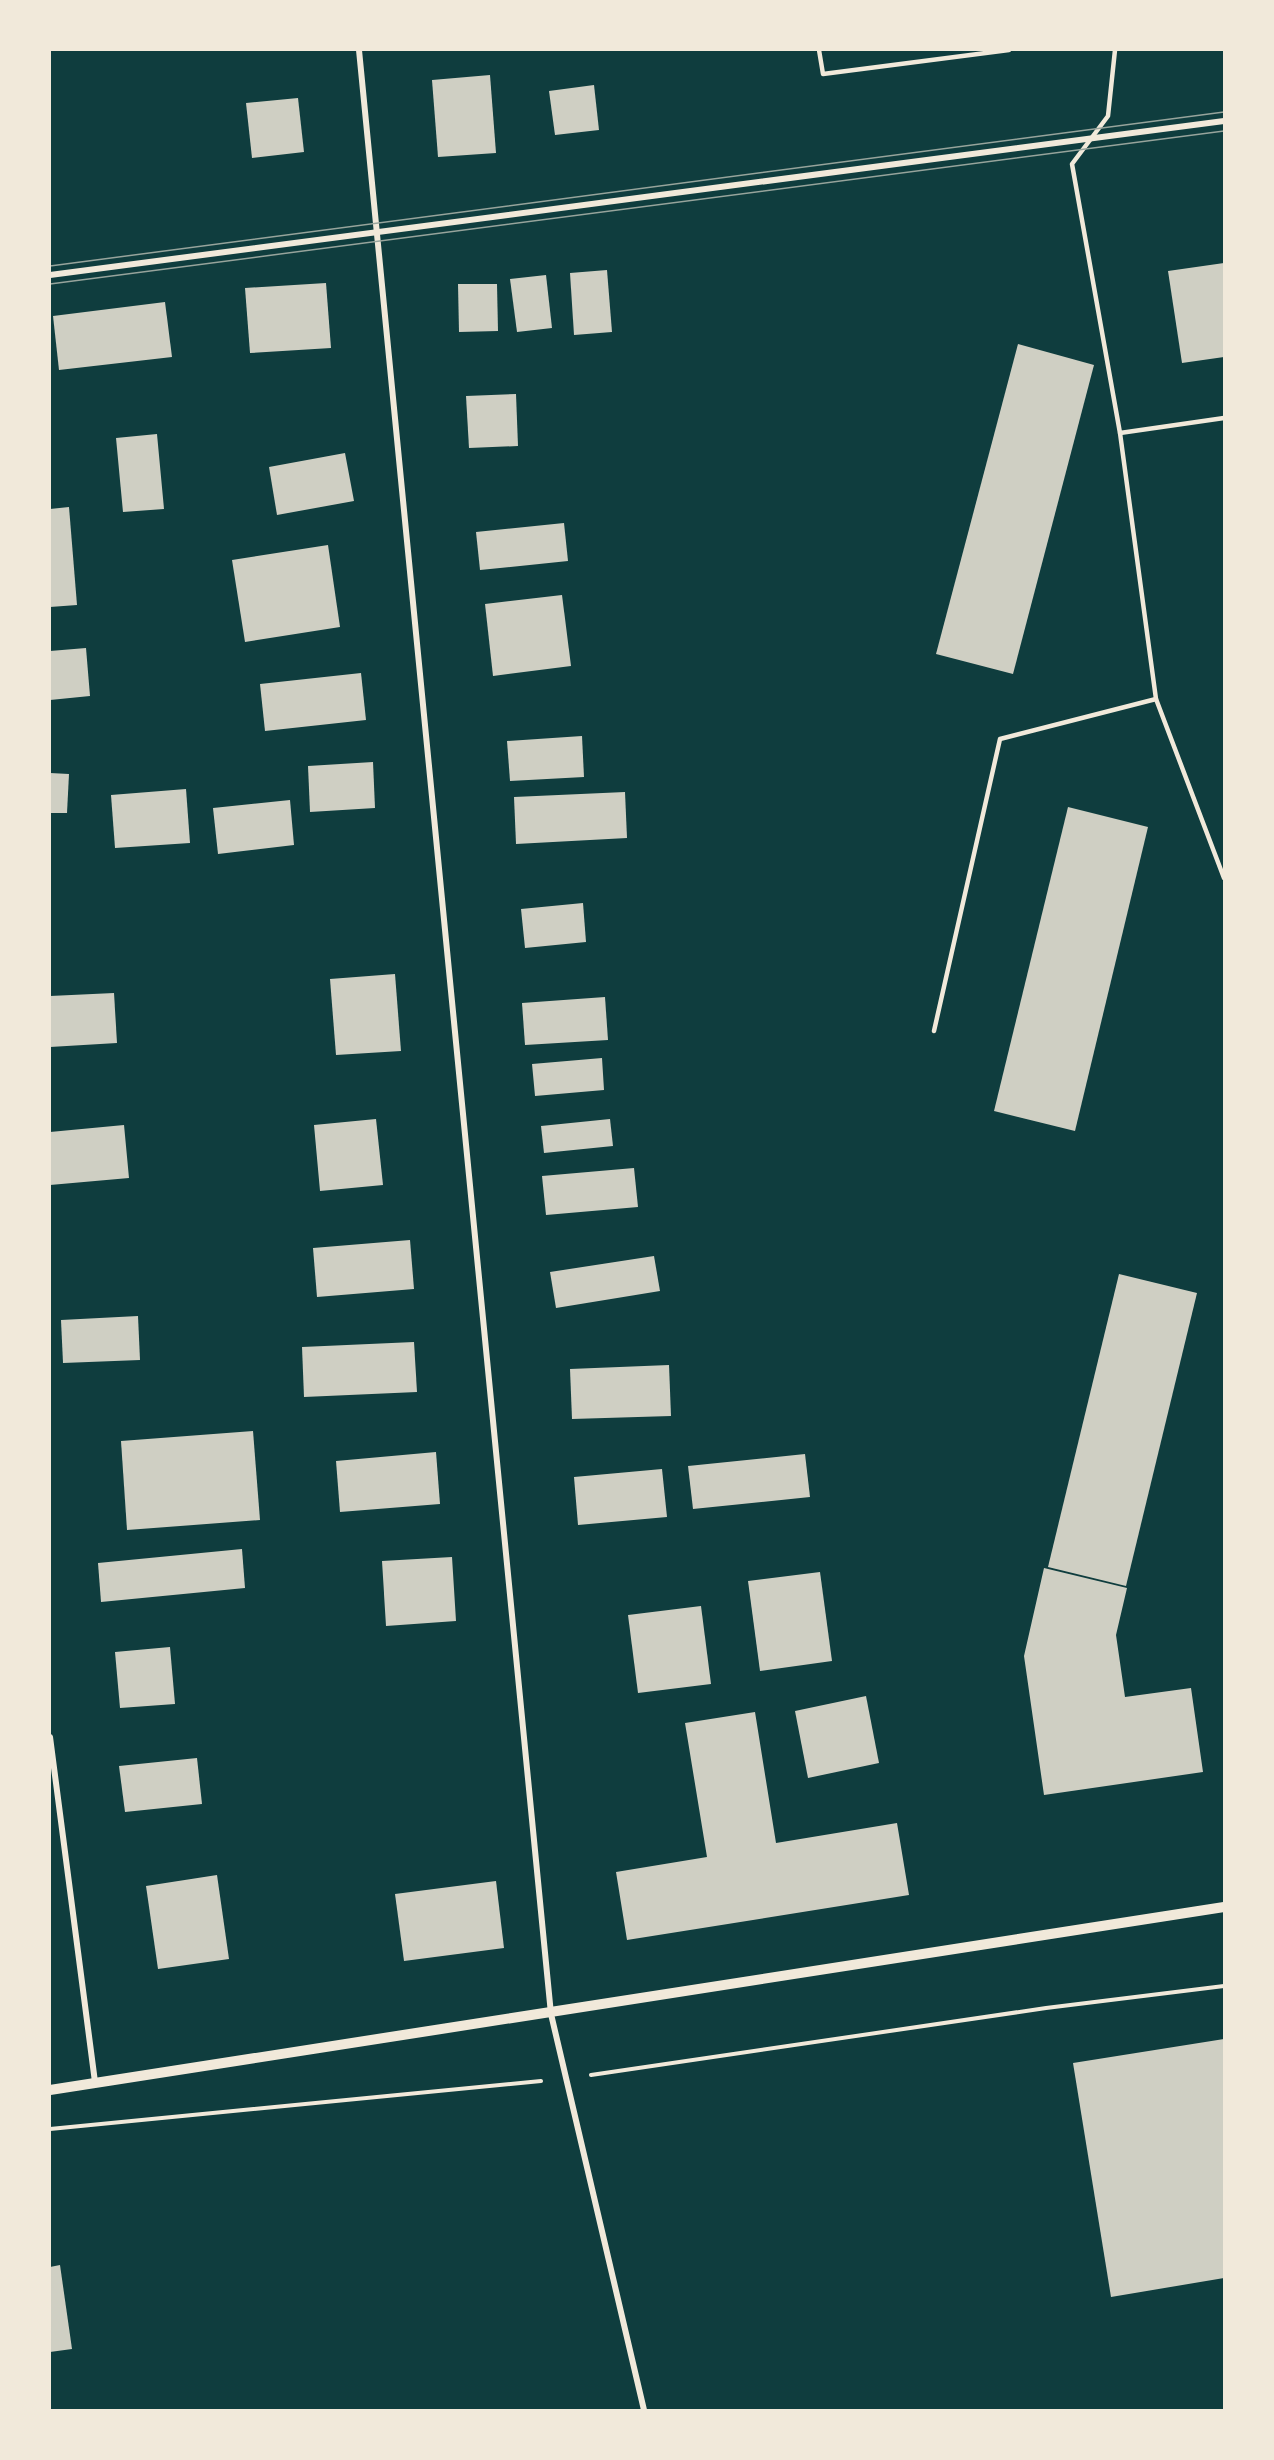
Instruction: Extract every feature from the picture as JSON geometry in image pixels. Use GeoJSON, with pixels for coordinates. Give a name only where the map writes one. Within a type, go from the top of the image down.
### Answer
{"type":"FeatureCollection","features":[{"type":"Feature","properties":{"kind":"street"},"geometry":{"type":"LineString","coordinates":[[359,50],[551,2014],[644,2410]]}},
{"type":"Feature","properties":{"kind":"street"},"geometry":{"type":"LineString","coordinates":[[50,275],[1224,121]]}},
{"type":"Feature","properties":{"kind":"street"},"geometry":{"type":"LineString","coordinates":[[50,1737],[95,2082]]}},
{"type":"Feature","properties":{"kind":"street"},"geometry":{"type":"LineString","coordinates":[[50,2090],[551,2014],[1224,1907]]}},
{"type":"Feature","properties":{"kind":"lane"},"geometry":{"type":"LineString","coordinates":[[819,50],[823,74],[1009,50]]}},
{"type":"Feature","properties":{"kind":"lane"},"geometry":{"type":"LineString","coordinates":[[1115,50],[1108,116],[1072,164],[1120,433],[1156,699],[1224,878]]}},
{"type":"Feature","properties":{"kind":"lane"},"geometry":{"type":"LineString","coordinates":[[1120,433],[1224,418]]}},
{"type":"Feature","properties":{"kind":"lane"},"geometry":{"type":"LineString","coordinates":[[934,1031],[1000,739],[1156,699]]}},
{"type":"Feature","properties":{"kind":"path"},"geometry":{"type":"LineString","coordinates":[[50,2129],[566,2079],[1046,2008],[1224,1986]]}},
{"type":"Feature","properties":{"kind":"building"},"geometry":{"type":"Polygon","coordinates":[[[490,75],[496,153],[438,157],[432,80],[490,75]]]}},
{"type":"Feature","properties":{"kind":"building"},"geometry":{"type":"Polygon","coordinates":[[[594,85],[599,130],[555,135],[549,91],[594,85]]]}},
{"type":"Feature","properties":{"kind":"building"},"geometry":{"type":"Polygon","coordinates":[[[298,98],[304,152],[252,158],[246,103],[298,98]]]}},
{"type":"Feature","properties":{"kind":"building"},"geometry":{"type":"Polygon","coordinates":[[[1224,263],[1224,357],[1182,363],[1168,271],[1224,263]]]}},
{"type":"Feature","properties":{"kind":"building"},"geometry":{"type":"Polygon","coordinates":[[[607,270],[612,332],[574,335],[570,273],[607,270]]]}},
{"type":"Feature","properties":{"kind":"building"},"geometry":{"type":"Polygon","coordinates":[[[546,275],[552,328],[517,332],[510,279],[546,275]]]}},
{"type":"Feature","properties":{"kind":"building"},"geometry":{"type":"Polygon","coordinates":[[[326,283],[331,348],[250,353],[245,288],[326,283]]]}},
{"type":"Feature","properties":{"kind":"building"},"geometry":{"type":"Polygon","coordinates":[[[458,284],[497,284],[498,331],[459,332],[458,284]]]}},
{"type":"Feature","properties":{"kind":"building"},"geometry":{"type":"Polygon","coordinates":[[[165,302],[172,357],[59,370],[53,316],[165,302]]]}},
{"type":"Feature","properties":{"kind":"building"},"geometry":{"type":"Polygon","coordinates":[[[1018,344],[1094,365],[1013,674],[936,654],[1018,344]]]}},
{"type":"Feature","properties":{"kind":"building"},"geometry":{"type":"Polygon","coordinates":[[[516,394],[518,446],[469,448],[466,396],[516,394]]]}},
{"type":"Feature","properties":{"kind":"building"},"geometry":{"type":"Polygon","coordinates":[[[157,434],[164,509],[123,512],[116,438],[157,434]]]}},
{"type":"Feature","properties":{"kind":"building"},"geometry":{"type":"Polygon","coordinates":[[[345,453],[354,501],[277,515],[269,467],[345,453]]]}},
{"type":"Feature","properties":{"kind":"building"},"geometry":{"type":"Polygon","coordinates":[[[69,507],[77,605],[50,607],[50,509],[69,507]]]}},
{"type":"Feature","properties":{"kind":"building"},"geometry":{"type":"Polygon","coordinates":[[[564,523],[568,561],[480,570],[476,532],[564,523]]]}},
{"type":"Feature","properties":{"kind":"building"},"geometry":{"type":"Polygon","coordinates":[[[328,545],[340,627],[245,642],[232,560],[328,545]]]}},
{"type":"Feature","properties":{"kind":"building"},"geometry":{"type":"Polygon","coordinates":[[[562,595],[571,666],[493,676],[485,604],[562,595]]]}},
{"type":"Feature","properties":{"kind":"building"},"geometry":{"type":"Polygon","coordinates":[[[86,648],[90,696],[50,700],[50,651],[86,648]]]}},
{"type":"Feature","properties":{"kind":"building"},"geometry":{"type":"Polygon","coordinates":[[[361,673],[366,720],[265,731],[260,684],[361,673]]]}},
{"type":"Feature","properties":{"kind":"building"},"geometry":{"type":"Polygon","coordinates":[[[582,736],[584,777],[510,781],[507,741],[582,736]]]}},
{"type":"Feature","properties":{"kind":"building"},"geometry":{"type":"Polygon","coordinates":[[[373,762],[375,808],[310,812],[308,766],[373,762]]]}},
{"type":"Feature","properties":{"kind":"building"},"geometry":{"type":"Polygon","coordinates":[[[50,773],[69,774],[67,813],[50,813],[50,773]]]}},
{"type":"Feature","properties":{"kind":"building"},"geometry":{"type":"Polygon","coordinates":[[[186,789],[190,843],[115,848],[111,795],[186,789]]]}},
{"type":"Feature","properties":{"kind":"building"},"geometry":{"type":"Polygon","coordinates":[[[625,792],[627,838],[516,844],[514,797],[625,792]]]}},
{"type":"Feature","properties":{"kind":"building"},"geometry":{"type":"Polygon","coordinates":[[[290,800],[294,845],[218,854],[213,808],[290,800]]]}},
{"type":"Feature","properties":{"kind":"building"},"geometry":{"type":"Polygon","coordinates":[[[1068,807],[1148,827],[1075,1131],[994,1111],[1068,807]]]}},
{"type":"Feature","properties":{"kind":"building"},"geometry":{"type":"Polygon","coordinates":[[[583,903],[586,942],[525,948],[521,909],[583,903]]]}},
{"type":"Feature","properties":{"kind":"building"},"geometry":{"type":"Polygon","coordinates":[[[395,974],[401,1051],[336,1055],[330,979],[395,974]]]}},
{"type":"Feature","properties":{"kind":"building"},"geometry":{"type":"Polygon","coordinates":[[[114,993],[117,1043],[50,1047],[50,996],[114,993]]]}},
{"type":"Feature","properties":{"kind":"building"},"geometry":{"type":"Polygon","coordinates":[[[605,997],[608,1040],[525,1045],[522,1003],[605,997]]]}},
{"type":"Feature","properties":{"kind":"building"},"geometry":{"type":"Polygon","coordinates":[[[602,1058],[604,1090],[535,1096],[532,1064],[602,1058]]]}},
{"type":"Feature","properties":{"kind":"building"},"geometry":{"type":"Polygon","coordinates":[[[376,1119],[383,1185],[320,1191],[314,1125],[376,1119]]]}},
{"type":"Feature","properties":{"kind":"building"},"geometry":{"type":"Polygon","coordinates":[[[610,1119],[613,1146],[544,1153],[541,1126],[610,1119]]]}},
{"type":"Feature","properties":{"kind":"building"},"geometry":{"type":"Polygon","coordinates":[[[124,1125],[129,1178],[50,1185],[50,1132],[124,1125]]]}},
{"type":"Feature","properties":{"kind":"building"},"geometry":{"type":"Polygon","coordinates":[[[634,1168],[638,1207],[546,1215],[542,1176],[634,1168]]]}},
{"type":"Feature","properties":{"kind":"building"},"geometry":{"type":"Polygon","coordinates":[[[410,1240],[414,1289],[317,1297],[313,1248],[410,1240]]]}},
{"type":"Feature","properties":{"kind":"building"},"geometry":{"type":"Polygon","coordinates":[[[654,1256],[660,1291],[556,1308],[550,1272],[654,1256]]]}},
{"type":"Feature","properties":{"kind":"building"},"geometry":{"type":"Polygon","coordinates":[[[1119,1274],[1197,1293],[1126,1586],[1048,1567],[1119,1274]]]}},
{"type":"Feature","properties":{"kind":"building"},"geometry":{"type":"Polygon","coordinates":[[[138,1316],[140,1360],[63,1363],[61,1320],[138,1316]]]}},
{"type":"Feature","properties":{"kind":"building"},"geometry":{"type":"Polygon","coordinates":[[[414,1342],[417,1392],[304,1397],[302,1347],[414,1342]]]}},
{"type":"Feature","properties":{"kind":"building"},"geometry":{"type":"Polygon","coordinates":[[[669,1365],[671,1416],[572,1419],[570,1369],[669,1365]]]}},
{"type":"Feature","properties":{"kind":"building"},"geometry":{"type":"Polygon","coordinates":[[[253,1431],[260,1520],[127,1530],[121,1441],[253,1431]]]}},
{"type":"Feature","properties":{"kind":"building"},"geometry":{"type":"Polygon","coordinates":[[[436,1452],[440,1504],[340,1512],[336,1461],[436,1452]]]}},
{"type":"Feature","properties":{"kind":"building"},"geometry":{"type":"Polygon","coordinates":[[[805,1454],[810,1497],[693,1509],[688,1466],[805,1454]]]}},
{"type":"Feature","properties":{"kind":"building"},"geometry":{"type":"Polygon","coordinates":[[[662,1469],[667,1517],[578,1525],[574,1477],[662,1469]]]}},
{"type":"Feature","properties":{"kind":"building"},"geometry":{"type":"Polygon","coordinates":[[[242,1549],[245,1588],[101,1602],[98,1563],[242,1549]]]}},
{"type":"Feature","properties":{"kind":"building"},"geometry":{"type":"Polygon","coordinates":[[[452,1557],[456,1621],[386,1626],[382,1561],[452,1557]]]}},
{"type":"Feature","properties":{"kind":"building"},"geometry":{"type":"Polygon","coordinates":[[[1044,1568],[1127,1588],[1116,1635],[1125,1697],[1191,1688],[1203,1772],[1044,1795],[1024,1656],[1044,1568]]]}},
{"type":"Feature","properties":{"kind":"building"},"geometry":{"type":"Polygon","coordinates":[[[820,1572],[832,1661],[760,1671],[748,1581],[820,1572]]]}},
{"type":"Feature","properties":{"kind":"building"},"geometry":{"type":"Polygon","coordinates":[[[701,1606],[711,1684],[638,1693],[628,1615],[701,1606]]]}},
{"type":"Feature","properties":{"kind":"building"},"geometry":{"type":"Polygon","coordinates":[[[170,1647],[175,1704],[120,1708],[115,1652],[170,1647]]]}},
{"type":"Feature","properties":{"kind":"building"},"geometry":{"type":"Polygon","coordinates":[[[866,1696],[879,1763],[808,1778],[795,1711],[866,1696]]]}},
{"type":"Feature","properties":{"kind":"building"},"geometry":{"type":"Polygon","coordinates":[[[755,1712],[776,1843],[897,1823],[909,1895],[627,1940],[616,1872],[707,1857],[685,1723],[755,1712]]]}},
{"type":"Feature","properties":{"kind":"building"},"geometry":{"type":"Polygon","coordinates":[[[197,1758],[202,1804],[125,1812],[119,1766],[197,1758]]]}},
{"type":"Feature","properties":{"kind":"building"},"geometry":{"type":"Polygon","coordinates":[[[217,1875],[229,1959],[158,1969],[146,1886],[217,1875]]]}},
{"type":"Feature","properties":{"kind":"building"},"geometry":{"type":"Polygon","coordinates":[[[496,1881],[504,1948],[404,1961],[395,1894],[496,1881]]]}},
{"type":"Feature","properties":{"kind":"building"},"geometry":{"type":"Polygon","coordinates":[[[1224,2039],[1224,2278],[1111,2297],[1073,2063],[1224,2039]]]}},
{"type":"Feature","properties":{"kind":"building"},"geometry":{"type":"Polygon","coordinates":[[[60,2265],[72,2349],[50,2352],[50,2267],[60,2265]]]}},
{"type":"Feature","properties":{"kind":"tram line"},"geometry":{"type":"LineString","coordinates":[[50,266],[1224,112]]}},
{"type":"Feature","properties":{"kind":"tram line"},"geometry":{"type":"LineString","coordinates":[[50,284],[1224,131]]}}]}
